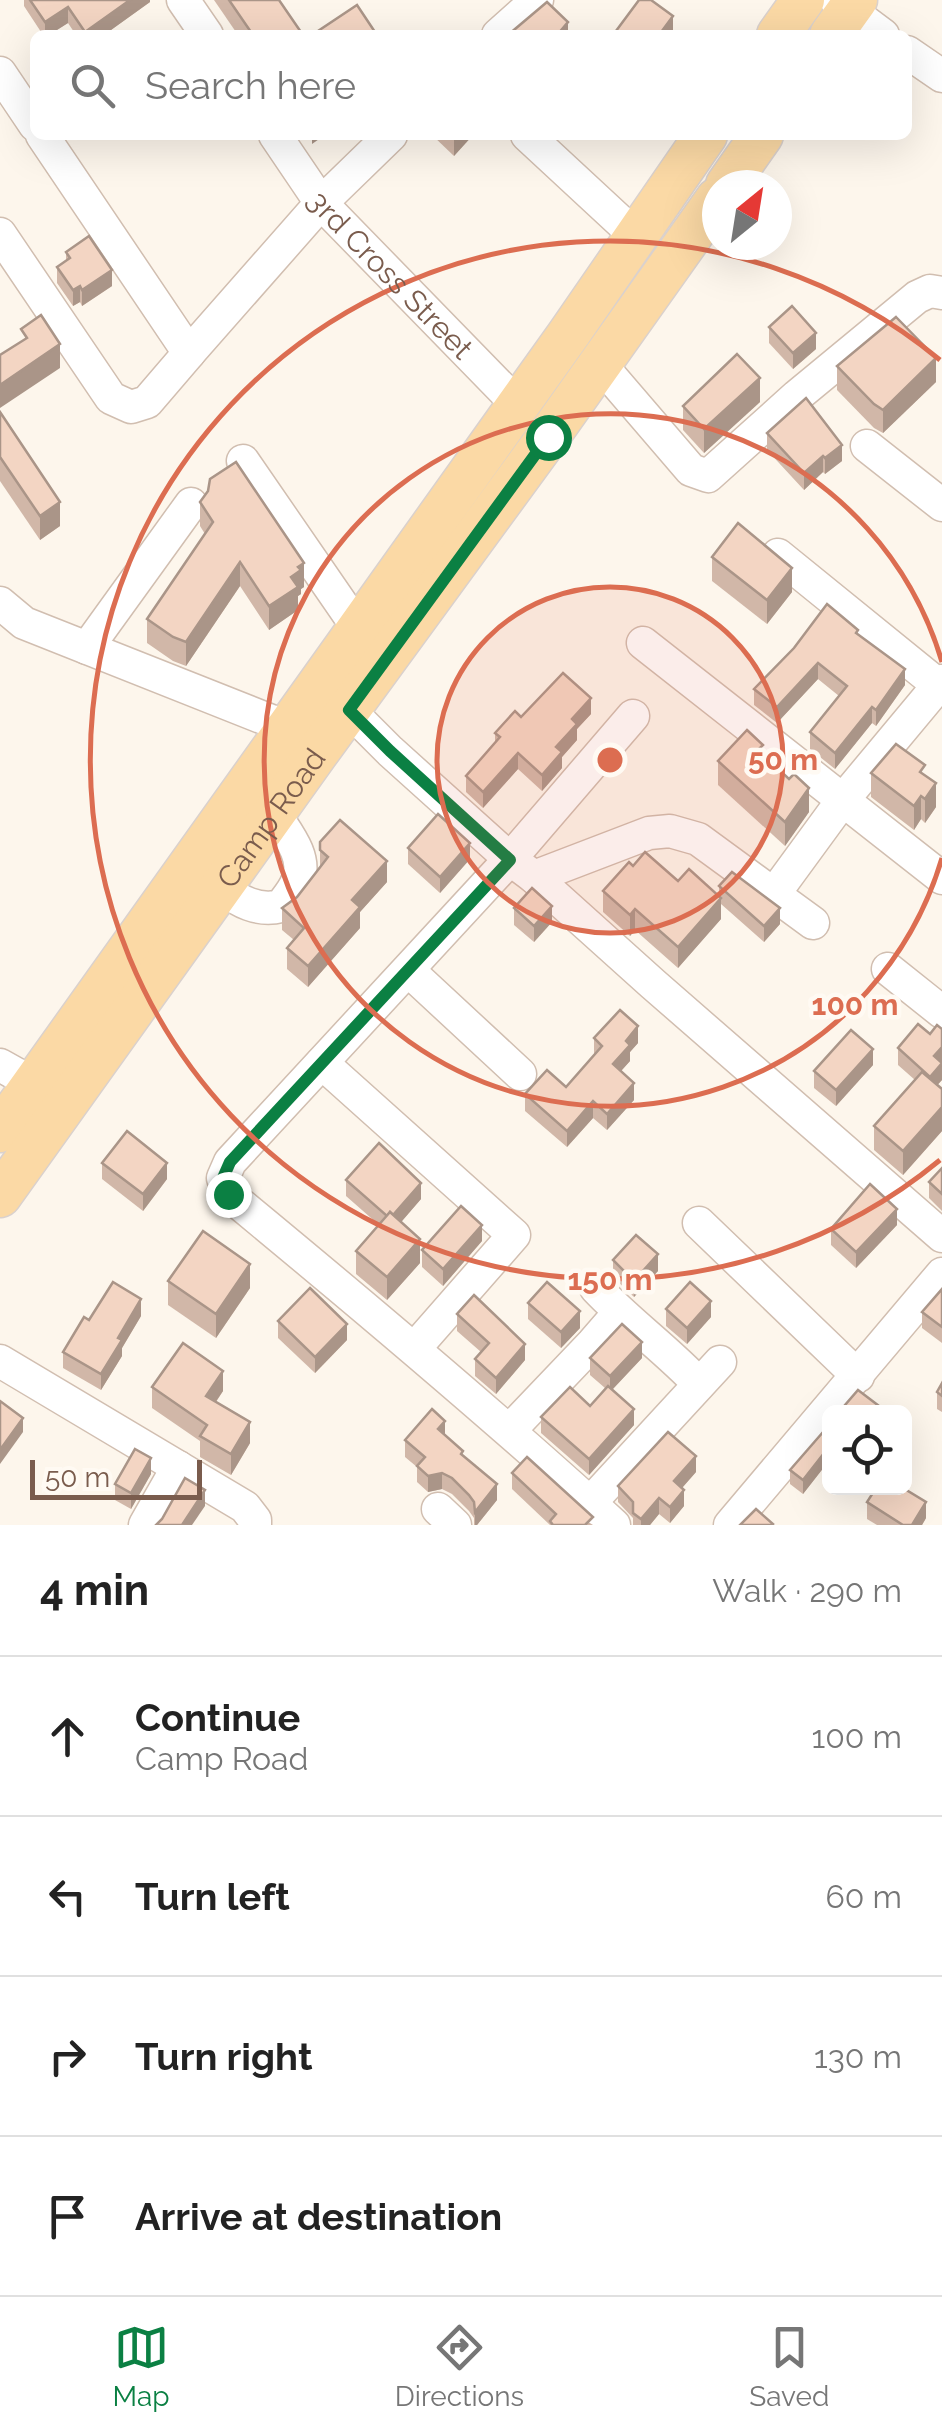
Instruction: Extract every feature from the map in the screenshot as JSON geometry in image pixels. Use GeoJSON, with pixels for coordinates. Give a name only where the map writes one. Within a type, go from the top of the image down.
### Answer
{"type":"FeatureCollection","features":[{"type":"Feature","properties":{"kind":"main road"},"geometry":{"type":"LineString","coordinates":[[782,30],[803,0]]}},
{"type":"Feature","properties":{"kind":"main road","name":"Camp Road"},"geometry":{"type":"LineString","coordinates":[[0,1131],[17,1074],[289,728],[702,140]]}},
{"type":"Feature","properties":{"kind":"main road"},"geometry":{"type":"LineString","coordinates":[[738,170],[758,140]]}},
{"type":"Feature","properties":{"kind":"main road","name":"Camp Road"},"geometry":{"type":"LineString","coordinates":[[0,1196],[702,220]]}},
{"type":"Feature","properties":{"kind":"street"},"geometry":{"type":"LineString","coordinates":[[843,11],[875,30]]}},
{"type":"Feature","properties":{"kind":"street"},"geometry":{"type":"LineString","coordinates":[[912,55],[942,76]]}},
{"type":"Feature","properties":{"kind":"street"},"geometry":{"type":"LineString","coordinates":[[0,73],[30,118]]}},
{"type":"Feature","properties":{"kind":"street"},"geometry":{"type":"LineString","coordinates":[[45,140],[189,353]]}},
{"type":"Feature","properties":{"kind":"street","name":"3rd Cross Street"},"geometry":{"type":"LineString","coordinates":[[277,140],[320,203],[518,405]]}},
{"type":"Feature","properties":{"kind":"street"},"geometry":{"type":"LineString","coordinates":[[0,234],[111,398],[131,407],[147,402],[320,203],[387,140]]}},
{"type":"Feature","properties":{"kind":"street"},"geometry":{"type":"LineString","coordinates":[[531,140],[637,237]]}},
{"type":"Feature","properties":{"kind":"street"},"geometry":{"type":"LineString","coordinates":[[600,364],[691,470],[708,476],[797,396],[917,298],[930,291],[942,293]]}},
{"type":"Feature","properties":{"kind":"street"},"geometry":{"type":"LineString","coordinates":[[867,446],[942,505]]}},
{"type":"Feature","properties":{"kind":"street"},"geometry":{"type":"LineString","coordinates":[[243,461],[358,628]]}},
{"type":"Feature","properties":{"kind":"street"},"geometry":{"type":"LineString","coordinates":[[87,648],[191,504]]}},
{"type":"Feature","properties":{"kind":"street"},"geometry":{"type":"LineString","coordinates":[[774,894],[842,800],[941,684],[778,554]]}},
{"type":"Feature","properties":{"kind":"street"},"geometry":{"type":"LineString","coordinates":[[0,603],[24,623],[289,728]]}},
{"type":"Feature","properties":{"kind":"street"},"geometry":{"type":"LineString","coordinates":[[643,642],[942,878]]}},
{"type":"Feature","properties":{"kind":"street"},"geometry":{"type":"LineString","coordinates":[[349,710],[390,751],[942,1236]]}},
{"type":"Feature","properties":{"kind":"street"},"geometry":{"type":"LineString","coordinates":[[596,1288],[655,1341],[710,1373],[602,1514],[510,1430],[228,1194],[223,1178],[230,1162],[409,971],[522,868],[633,716]]}},
{"type":"Feature","properties":{"kind":"street"},"geometry":{"type":"LineString","coordinates":[[221,888],[252,906],[268,910],[280,906],[298,882],[299,858],[274,813]]}},
{"type":"Feature","properties":{"kind":"street"},"geometry":{"type":"LineString","coordinates":[[522,868],[649,832],[670,831],[698,839],[814,924]]}},
{"type":"Feature","properties":{"kind":"street"},"geometry":{"type":"LineString","coordinates":[[888,969],[942,1012]]}},
{"type":"Feature","properties":{"kind":"street"},"geometry":{"type":"LineString","coordinates":[[409,971],[520,1074]]}},
{"type":"Feature","properties":{"kind":"street"},"geometry":{"type":"LineString","coordinates":[[322,1062],[522,1227],[414,1348]]}},
{"type":"Feature","properties":{"kind":"street"},"geometry":{"type":"LineString","coordinates":[[699,1223],[858,1376]]}},
{"type":"Feature","properties":{"kind":"street"},"geometry":{"type":"LineString","coordinates":[[730,1525],[942,1274]]}},
{"type":"Feature","properties":{"kind":"street"},"geometry":{"type":"LineString","coordinates":[[510,1430],[619,1312]]}},
{"type":"Feature","properties":{"kind":"street"},"geometry":{"type":"LineString","coordinates":[[4,1372],[245,1506],[255,1525]]}},
{"type":"Feature","properties":{"kind":"street"},"geometry":{"type":"LineString","coordinates":[[145,1525],[178,1467]]}},
{"type":"Feature","properties":{"kind":"building"},"geometry":{"type":"Polygon","coordinates":[[[30,0],[130,0],[88,30],[84,30],[68,7],[45,22],[30,0]]]}},
{"type":"Feature","properties":{"kind":"building"},"geometry":{"type":"Polygon","coordinates":[[[229,0],[279,0],[300,30],[250,30],[229,0]]]}},
{"type":"Feature","properties":{"kind":"building"},"geometry":{"type":"Polygon","coordinates":[[[639,0],[651,0],[673,16],[663,30],[617,30],[639,0]]]}},
{"type":"Feature","properties":{"kind":"building"},"geometry":{"type":"Polygon","coordinates":[[[547,2],[568,22],[561,30],[514,30],[547,2]]]}},
{"type":"Feature","properties":{"kind":"building"},"geometry":{"type":"Polygon","coordinates":[[[357,5],[374,30],[320,30],[357,5]]]}},
{"type":"Feature","properties":{"kind":"building"},"geometry":{"type":"Polygon","coordinates":[[[89,236],[112,270],[82,290],[80,286],[73,290],[57,267],[70,258],[66,252],[89,236]]]}},
{"type":"Feature","properties":{"kind":"building"},"geometry":{"type":"Polygon","coordinates":[[[792,306],[816,333],[793,353],[769,327],[792,306]]]}},
{"type":"Feature","properties":{"kind":"building"},"geometry":{"type":"Polygon","coordinates":[[[41,315],[60,344],[0,385],[0,355],[27,338],[21,329],[41,315]]]}},
{"type":"Feature","properties":{"kind":"building"},"geometry":{"type":"Polygon","coordinates":[[[896,317],[936,358],[883,410],[837,366],[896,317]]]}},
{"type":"Feature","properties":{"kind":"building"},"geometry":{"type":"Polygon","coordinates":[[[737,354],[760,378],[704,429],[683,406],[737,354]]]}},
{"type":"Feature","properties":{"kind":"building"},"geometry":{"type":"Polygon","coordinates":[[[806,398],[842,445],[804,473],[767,433],[806,398]]]}},
{"type":"Feature","properties":{"kind":"building"},"geometry":{"type":"Polygon","coordinates":[[[0,412],[60,502],[40,516],[0,457],[0,412]]]}},
{"type":"Feature","properties":{"kind":"building"},"geometry":{"type":"Polygon","coordinates":[[[236,462],[304,563],[291,577],[298,587],[269,606],[240,562],[186,642],[147,619],[213,522],[200,502],[210,479],[236,462]]]}},
{"type":"Feature","properties":{"kind":"building"},"geometry":{"type":"Polygon","coordinates":[[[738,523],[792,568],[767,600],[712,557],[738,523]]]}},
{"type":"Feature","properties":{"kind":"building"},"geometry":{"type":"Polygon","coordinates":[[[827,604],[858,630],[856,633],[905,669],[876,710],[872,707],[835,753],[810,732],[847,686],[818,663],[777,707],[754,689],[794,648],[827,604]]]}},
{"type":"Feature","properties":{"kind":"building"},"geometry":{"type":"Polygon","coordinates":[[[563,673],[591,698],[572,719],[577,724],[556,747],[562,752],[542,775],[518,753],[483,792],[466,776],[500,737],[495,733],[515,711],[521,717],[563,673]]]}},
{"type":"Feature","properties":{"kind":"building"},"geometry":{"type":"Polygon","coordinates":[[[747,730],[763,745],[758,750],[789,779],[794,774],[809,788],[785,822],[718,761],[747,730]]]}},
{"type":"Feature","properties":{"kind":"building"},"geometry":{"type":"Polygon","coordinates":[[[896,744],[925,765],[920,772],[936,783],[925,799],[921,796],[914,806],[871,773],[896,744]]]}},
{"type":"Feature","properties":{"kind":"building"},"geometry":{"type":"Polygon","coordinates":[[[438,814],[470,843],[440,877],[408,848],[438,814]]]}},
{"type":"Feature","properties":{"kind":"building"},"geometry":{"type":"Polygon","coordinates":[[[340,820],[387,861],[352,900],[360,907],[308,966],[287,948],[304,928],[282,908],[297,897],[328,857],[320,850],[320,842],[340,820]]]}},
{"type":"Feature","properties":{"kind":"building"},"geometry":{"type":"Polygon","coordinates":[[[645,852],[678,881],[689,869],[721,898],[678,947],[635,909],[630,915],[603,891],[629,862],[633,866],[645,852]]]}},
{"type":"Feature","properties":{"kind":"building"},"geometry":{"type":"Polygon","coordinates":[[[732,872],[780,908],[764,926],[719,886],[732,872]]]}},
{"type":"Feature","properties":{"kind":"building"},"geometry":{"type":"Polygon","coordinates":[[[532,888],[552,906],[534,926],[514,908],[532,888]]]}},
{"type":"Feature","properties":{"kind":"building"},"geometry":{"type":"Polygon","coordinates":[[[620,1010],[638,1026],[626,1041],[630,1045],[613,1064],[634,1083],[607,1114],[593,1101],[567,1131],[525,1094],[547,1070],[566,1087],[602,1046],[594,1038],[620,1010]]]}},
{"type":"Feature","properties":{"kind":"building"},"geometry":{"type":"Polygon","coordinates":[[[918,1024],[930,1034],[937,1025],[942,1029],[942,1047],[934,1056],[942,1063],[930,1077],[898,1048],[918,1024]]]}},
{"type":"Feature","properties":{"kind":"building"},"geometry":{"type":"Polygon","coordinates":[[[851,1030],[873,1049],[836,1090],[814,1071],[851,1030]]]}},
{"type":"Feature","properties":{"kind":"building"},"geometry":{"type":"Polygon","coordinates":[[[922,1072],[942,1089],[942,1107],[903,1151],[874,1126],[922,1072]]]}},
{"type":"Feature","properties":{"kind":"building"},"geometry":{"type":"Polygon","coordinates":[[[127,1131],[167,1163],[143,1194],[102,1163],[127,1131]]]}},
{"type":"Feature","properties":{"kind":"building"},"geometry":{"type":"Polygon","coordinates":[[[379,1143],[421,1183],[393,1215],[390,1212],[387,1216],[346,1180],[379,1143]]]}},
{"type":"Feature","properties":{"kind":"building"},"geometry":{"type":"Polygon","coordinates":[[[942,1168],[942,1194],[929,1182],[942,1168]]]}},
{"type":"Feature","properties":{"kind":"building"},"geometry":{"type":"Polygon","coordinates":[[[870,1184],[897,1209],[856,1252],[831,1229],[870,1184]]]}},
{"type":"Feature","properties":{"kind":"building"},"geometry":{"type":"Polygon","coordinates":[[[461,1206],[482,1225],[443,1269],[422,1250],[461,1206]]]}},
{"type":"Feature","properties":{"kind":"building"},"geometry":{"type":"Polygon","coordinates":[[[390,1212],[420,1239],[387,1277],[356,1251],[390,1212]]]}},
{"type":"Feature","properties":{"kind":"building"},"geometry":{"type":"Polygon","coordinates":[[[203,1231],[250,1264],[216,1314],[168,1281],[203,1231]]]}},
{"type":"Feature","properties":{"kind":"building"},"geometry":{"type":"Polygon","coordinates":[[[636,1235],[658,1254],[634,1281],[613,1260],[636,1235]]]}},
{"type":"Feature","properties":{"kind":"building"},"geometry":{"type":"Polygon","coordinates":[[[113,1282],[141,1299],[101,1374],[63,1352],[84,1317],[89,1320],[113,1282]]]}},
{"type":"Feature","properties":{"kind":"building"},"geometry":{"type":"Polygon","coordinates":[[[547,1282],[580,1311],[561,1332],[528,1303],[547,1282]]]}},
{"type":"Feature","properties":{"kind":"building"},"geometry":{"type":"Polygon","coordinates":[[[690,1282],[711,1301],[687,1328],[666,1309],[690,1282]]]}},
{"type":"Feature","properties":{"kind":"building"},"geometry":{"type":"Polygon","coordinates":[[[310,1288],[347,1324],[315,1357],[278,1321],[310,1288]]]}},
{"type":"Feature","properties":{"kind":"building"},"geometry":{"type":"Polygon","coordinates":[[[942,1289],[942,1327],[922,1312],[942,1289]]]}},
{"type":"Feature","properties":{"kind":"building"},"geometry":{"type":"Polygon","coordinates":[[[474,1295],[525,1344],[496,1378],[475,1359],[489,1343],[457,1314],[474,1295]]]}},
{"type":"Feature","properties":{"kind":"building"},"geometry":{"type":"Polygon","coordinates":[[[622,1324],[642,1342],[610,1376],[590,1358],[622,1324]]]}},
{"type":"Feature","properties":{"kind":"building"},"geometry":{"type":"Polygon","coordinates":[[[183,1343],[223,1371],[206,1396],[250,1422],[231,1454],[200,1436],[207,1425],[152,1387],[183,1343]]]}},
{"type":"Feature","properties":{"kind":"building"},"geometry":{"type":"Polygon","coordinates":[[[608,1386],[634,1409],[589,1459],[541,1417],[570,1387],[590,1406],[608,1386]]]}},
{"type":"Feature","properties":{"kind":"building"},"geometry":{"type":"Polygon","coordinates":[[[858,1390],[878,1405],[845,1405],[858,1390]]]}},
{"type":"Feature","properties":{"kind":"building"},"geometry":{"type":"Polygon","coordinates":[[[0,1401],[23,1418],[0,1450],[0,1401]]]}},
{"type":"Feature","properties":{"kind":"building"},"geometry":{"type":"Polygon","coordinates":[[[432,1409],[445,1421],[438,1429],[497,1484],[475,1512],[474,1502],[452,1478],[442,1473],[428,1476],[417,1466],[425,1457],[405,1440],[432,1409]]]}},
{"type":"Feature","properties":{"kind":"building"},"geometry":{"type":"Polygon","coordinates":[[[668,1432],[696,1456],[674,1481],[684,1490],[670,1507],[659,1498],[641,1519],[633,1513],[633,1502],[618,1486],[668,1432]]]}},
{"type":"Feature","properties":{"kind":"building"},"geometry":{"type":"Polygon","coordinates":[[[822,1433],[822,1456],[803,1480],[790,1470],[822,1433]]]}},
{"type":"Feature","properties":{"kind":"building"},"geometry":{"type":"Polygon","coordinates":[[[135,1449],[151,1458],[131,1493],[115,1484],[135,1449]]]}},
{"type":"Feature","properties":{"kind":"building"},"geometry":{"type":"Polygon","coordinates":[[[527,1457],[593,1517],[585,1525],[553,1525],[550,1521],[556,1514],[512,1473],[527,1457]]]}},
{"type":"Feature","properties":{"kind":"building"},"geometry":{"type":"Polygon","coordinates":[[[185,1478],[205,1490],[182,1525],[156,1525],[162,1519],[185,1478]]]}},
{"type":"Feature","properties":{"kind":"building"},"geometry":{"type":"Polygon","coordinates":[[[912,1493],[926,1502],[912,1525],[903,1525],[867,1502],[872,1495],[912,1493]]]}},
{"type":"Feature","properties":{"kind":"building"},"geometry":{"type":"Polygon","coordinates":[[[756,1509],[773,1524],[740,1525],[756,1509]]]}},
{"type":"Feature","properties":{"kind":"route"},"geometry":{"type":"LineString","coordinates":[[228,1194],[223,1178],[230,1162],[510,860],[349,710],[548,437]]}}]}
